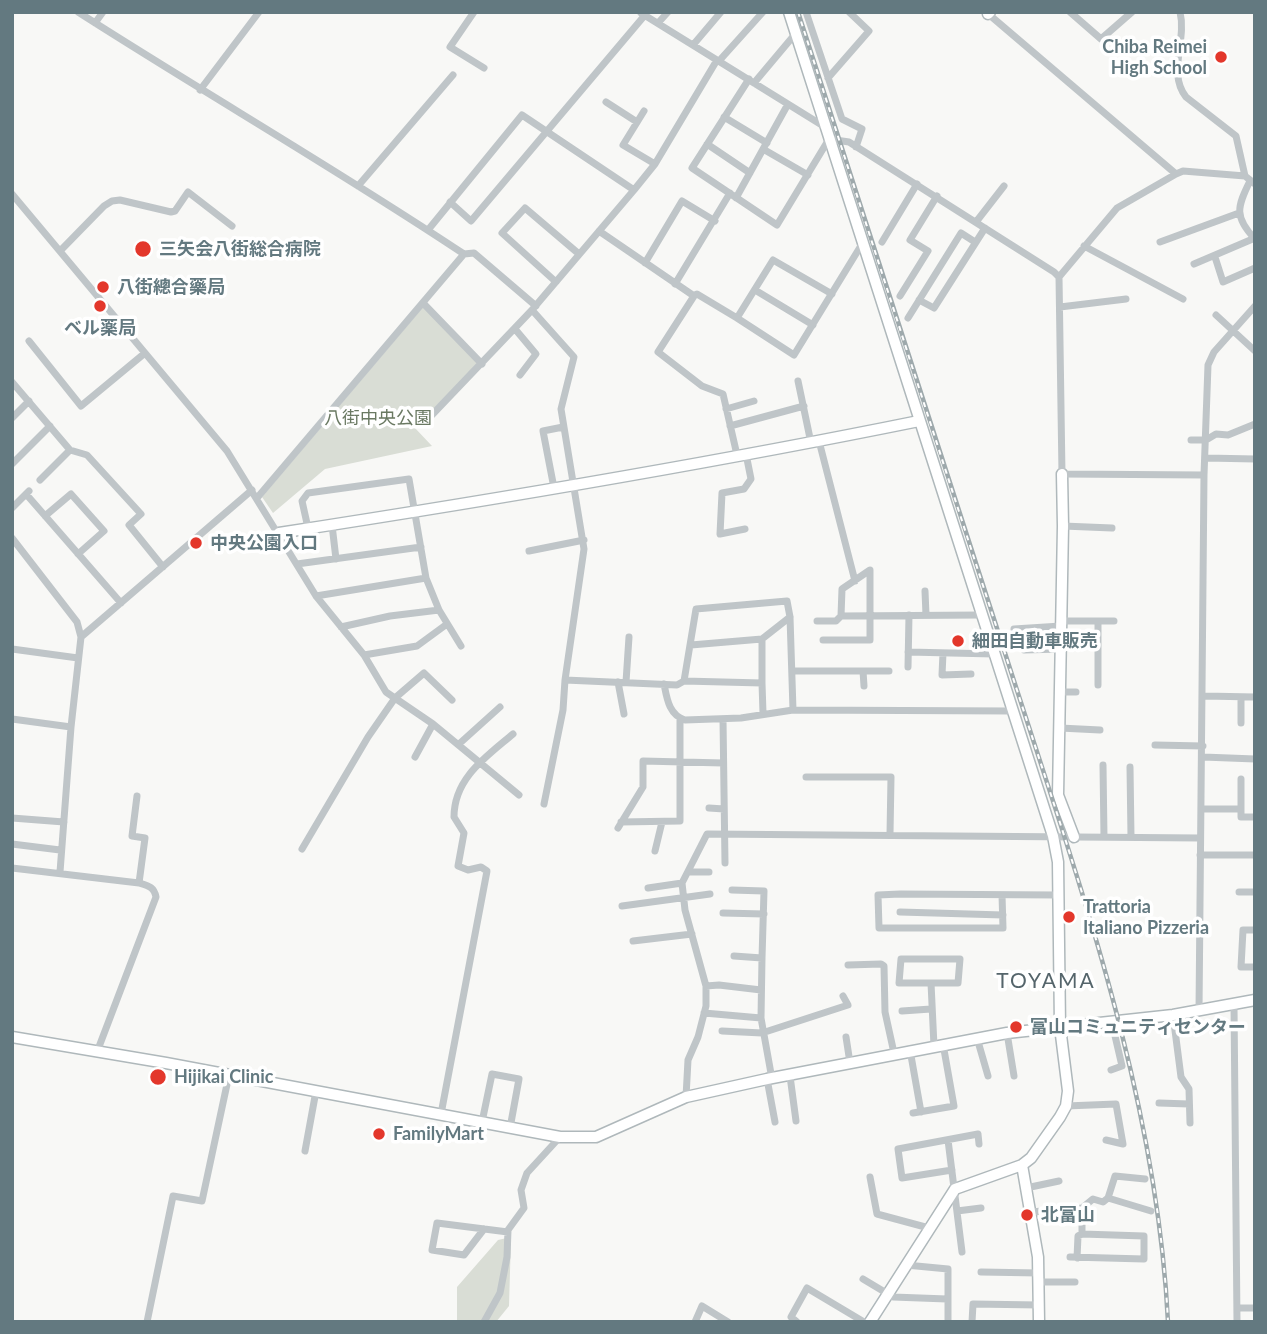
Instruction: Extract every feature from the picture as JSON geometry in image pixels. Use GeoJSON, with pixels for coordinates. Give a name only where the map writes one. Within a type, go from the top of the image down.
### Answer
{"type":"FeatureCollection","features":[{"type":"Feature","properties":{"kind":"street"},"geometry":{"type":"LineString","coordinates":[[78,12],[464,254],[474,253],[534,308],[574,356],[561,410],[583,540],[563,710],[544,804]]}},
{"type":"Feature","properties":{"kind":"street"},"geometry":{"type":"LineString","coordinates":[[95,23],[103,12]]}},
{"type":"Feature","properties":{"kind":"street"},"geometry":{"type":"LineString","coordinates":[[200,90],[259,12]]}},
{"type":"Feature","properties":{"kind":"street"},"geometry":{"type":"LineString","coordinates":[[474,12],[450,47],[484,68]]}},
{"type":"Feature","properties":{"kind":"street"},"geometry":{"type":"LineString","coordinates":[[659,23],[668,12]]}},
{"type":"Feature","properties":{"kind":"street"},"geometry":{"type":"LineString","coordinates":[[693,45],[721,12]]}},
{"type":"Feature","properties":{"kind":"street"},"geometry":{"type":"LineString","coordinates":[[430,417],[534,308],[634,190],[655,164],[718,60],[762,12]]}},
{"type":"Feature","properties":{"kind":"street"},"geometry":{"type":"LineString","coordinates":[[789,12],[1053,836],[1058,862],[1060,1027],[1068,1091],[1066,1106],[1031,1158],[1022,1165],[955,1189],[870,1322]]}},
{"type":"Feature","properties":{"kind":"street"},"geometry":{"type":"LineString","coordinates":[[806,12],[842,119],[862,129],[856,146]]}},
{"type":"Feature","properties":{"kind":"street"},"geometry":{"type":"LineString","coordinates":[[828,78],[869,31],[849,12]]}},
{"type":"Feature","properties":{"kind":"street"},"geometry":{"type":"LineString","coordinates":[[1070,12],[1101,39],[1127,14]]}},
{"type":"Feature","properties":{"kind":"street"},"geometry":{"type":"LineString","coordinates":[[1180,12],[1183,24],[1178,60],[1181,91],[1236,135],[1250,180],[1239,206],[1239,213],[1246,229],[1255,239],[1194,264]]}},
{"type":"Feature","properties":{"kind":"street"},"geometry":{"type":"LineString","coordinates":[[988,13],[1176,174]]}},
{"type":"Feature","properties":{"kind":"street"},"geometry":{"type":"LineString","coordinates":[[450,202],[471,221],[643,14],[825,127]]}},
{"type":"Feature","properties":{"kind":"street"},"geometry":{"type":"LineString","coordinates":[[796,33],[751,81],[724,117],[692,168],[777,225],[829,139]]}},
{"type":"Feature","properties":{"kind":"street"},"geometry":{"type":"LineString","coordinates":[[358,186],[453,75]]}},
{"type":"Feature","properties":{"kind":"street"},"geometry":{"type":"LineString","coordinates":[[606,102],[637,122]]}},
{"type":"Feature","properties":{"kind":"street"},"geometry":{"type":"LineString","coordinates":[[676,284],[715,221],[750,173],[788,104]]}},
{"type":"Feature","properties":{"kind":"street"},"geometry":{"type":"LineString","coordinates":[[644,111],[623,145],[655,164]]}},
{"type":"Feature","properties":{"kind":"street"},"geometry":{"type":"LineString","coordinates":[[428,230],[522,115],[634,190]]}},
{"type":"Feature","properties":{"kind":"street"},"geometry":{"type":"LineString","coordinates":[[724,117],[807,174]]}},
{"type":"Feature","properties":{"kind":"street"},"geometry":{"type":"LineString","coordinates":[[829,139],[849,142],[856,146],[1059,277]]}},
{"type":"Feature","properties":{"kind":"street"},"geometry":{"type":"LineString","coordinates":[[707,144],[750,173]]}},
{"type":"Feature","properties":{"kind":"street"},"geometry":{"type":"LineString","coordinates":[[1074,837],[1058,796],[1063,526],[1059,277],[1117,208],[1176,174],[1183,171],[1250,180]]}},
{"type":"Feature","properties":{"kind":"street"},"geometry":{"type":"LineString","coordinates":[[882,242],[917,184]]}},
{"type":"Feature","properties":{"kind":"street"},"geometry":{"type":"LineString","coordinates":[[976,222],[1004,186]]}},
{"type":"Feature","properties":{"kind":"street"},"geometry":{"type":"LineString","coordinates":[[61,250],[104,206],[120,200],[171,212],[175,211],[188,192],[232,226]]}},
{"type":"Feature","properties":{"kind":"street"},"geometry":{"type":"LineString","coordinates":[[12,194],[227,451],[316,596],[364,655],[380,685],[459,744],[519,795]]}},
{"type":"Feature","properties":{"kind":"street"},"geometry":{"type":"LineString","coordinates":[[900,296],[928,251],[910,240],[937,196]]}},
{"type":"Feature","properties":{"kind":"street"},"geometry":{"type":"LineString","coordinates":[[645,263],[682,201],[715,221]]}},
{"type":"Feature","properties":{"kind":"street"},"geometry":{"type":"LineString","coordinates":[[556,282],[502,233],[525,208],[579,254]]}},
{"type":"Feature","properties":{"kind":"street"},"geometry":{"type":"LineString","coordinates":[[1160,242],[1239,213]]}},
{"type":"Feature","properties":{"kind":"street"},"geometry":{"type":"LineString","coordinates":[[919,300],[934,308],[985,228]]}},
{"type":"Feature","properties":{"kind":"street"},"geometry":{"type":"LineString","coordinates":[[599,231],[694,296],[697,294],[794,355],[862,244]]}},
{"type":"Feature","properties":{"kind":"street"},"geometry":{"type":"LineString","coordinates":[[908,318],[961,233],[975,242]]}},
{"type":"Feature","properties":{"kind":"street"},"geometry":{"type":"LineString","coordinates":[[1084,246],[1183,299]]}},
{"type":"Feature","properties":{"kind":"street"},"geometry":{"type":"LineString","coordinates":[[257,498],[464,254]]}},
{"type":"Feature","properties":{"kind":"street"},"geometry":{"type":"LineString","coordinates":[[1215,257],[1223,282],[1255,268]]}},
{"type":"Feature","properties":{"kind":"street"},"geometry":{"type":"LineString","coordinates":[[737,318],[773,260],[832,294]]}},
{"type":"Feature","properties":{"kind":"street"},"geometry":{"type":"LineString","coordinates":[[755,290],[813,325]]}},
{"type":"Feature","properties":{"kind":"street"},"geometry":{"type":"LineString","coordinates":[[694,296],[658,352],[702,386],[723,394],[730,426],[751,479],[744,489],[722,493],[720,534],[745,529]]}},
{"type":"Feature","properties":{"kind":"street"},"geometry":{"type":"LineString","coordinates":[[1060,307],[1126,299]]}},
{"type":"Feature","properties":{"kind":"street"},"geometry":{"type":"LineString","coordinates":[[423,303],[482,364]]}},
{"type":"Feature","properties":{"kind":"street"},"geometry":{"type":"LineString","coordinates":[[1199,1012],[1204,475],[1208,365],[1214,352],[1231,330],[1255,306]]}},
{"type":"Feature","properties":{"kind":"street"},"geometry":{"type":"LineString","coordinates":[[1216,316],[1255,351]]}},
{"type":"Feature","properties":{"kind":"street"},"geometry":{"type":"LineString","coordinates":[[514,329],[536,354],[520,375]]}},
{"type":"Feature","properties":{"kind":"street"},"geometry":{"type":"LineString","coordinates":[[29,341],[81,406],[145,353]]}},
{"type":"Feature","properties":{"kind":"street"},"geometry":{"type":"LineString","coordinates":[[798,381],[855,581]]}},
{"type":"Feature","properties":{"kind":"street"},"geometry":{"type":"LineString","coordinates":[[12,382],[70,450],[87,455],[141,514],[129,525],[163,567]]}},
{"type":"Feature","properties":{"kind":"street"},"geometry":{"type":"LineString","coordinates":[[12,418],[29,401]]}},
{"type":"Feature","properties":{"kind":"street"},"geometry":{"type":"LineString","coordinates":[[726,409],[754,401]]}},
{"type":"Feature","properties":{"kind":"street"},"geometry":{"type":"LineString","coordinates":[[730,426],[804,406]]}},
{"type":"Feature","properties":{"kind":"street"},"geometry":{"type":"LineString","coordinates":[[279,533],[554,488],[919,421]]}},
{"type":"Feature","properties":{"kind":"street"},"geometry":{"type":"LineString","coordinates":[[1191,440],[1206,440],[1216,434],[1228,435],[1255,424]]}},
{"type":"Feature","properties":{"kind":"street"},"geometry":{"type":"LineString","coordinates":[[12,464],[50,426]]}},
{"type":"Feature","properties":{"kind":"street"},"geometry":{"type":"LineString","coordinates":[[554,488],[543,431],[564,427]]}},
{"type":"Feature","properties":{"kind":"street"},"geometry":{"type":"LineString","coordinates":[[40,480],[70,450]]}},
{"type":"Feature","properties":{"kind":"street"},"geometry":{"type":"LineString","coordinates":[[1206,458],[1255,459]]}},
{"type":"Feature","properties":{"kind":"street"},"geometry":{"type":"LineString","coordinates":[[1062,474],[1204,475]]}},
{"type":"Feature","properties":{"kind":"street"},"geometry":{"type":"LineString","coordinates":[[307,528],[302,501],[308,494],[410,479],[426,578],[439,610],[461,646]]}},
{"type":"Feature","properties":{"kind":"street"},"geometry":{"type":"LineString","coordinates":[[81,637],[252,490]]}},
{"type":"Feature","properties":{"kind":"street"},"geometry":{"type":"LineString","coordinates":[[12,508],[27,493],[121,603]]}},
{"type":"Feature","properties":{"kind":"street"},"geometry":{"type":"LineString","coordinates":[[45,516],[71,494],[104,531],[78,554]]}},
{"type":"Feature","properties":{"kind":"street"},"geometry":{"type":"LineString","coordinates":[[332,525],[336,559]]}},
{"type":"Feature","properties":{"kind":"street"},"geometry":{"type":"LineString","coordinates":[[1063,526],[1112,528]]}},
{"type":"Feature","properties":{"kind":"street"},"geometry":{"type":"LineString","coordinates":[[12,538],[77,622],[81,637],[60,872]]}},
{"type":"Feature","properties":{"kind":"street"},"geometry":{"type":"LineString","coordinates":[[529,551],[583,540]]}},
{"type":"Feature","properties":{"kind":"street"},"geometry":{"type":"LineString","coordinates":[[297,564],[421,547]]}},
{"type":"Feature","properties":{"kind":"street"},"geometry":{"type":"LineString","coordinates":[[817,621],[836,621],[841,616],[842,589],[870,570],[870,640],[823,640]]}},
{"type":"Feature","properties":{"kind":"street"},"geometry":{"type":"LineString","coordinates":[[316,596],[426,578]]}},
{"type":"Feature","properties":{"kind":"street"},"geometry":{"type":"LineString","coordinates":[[925,591],[926,615]]}},
{"type":"Feature","properties":{"kind":"street"},"geometry":{"type":"LineString","coordinates":[[684,681],[696,609],[787,601],[790,617],[793,710]]}},
{"type":"Feature","properties":{"kind":"street"},"geometry":{"type":"LineString","coordinates":[[341,627],[439,610]]}},
{"type":"Feature","properties":{"kind":"street"},"geometry":{"type":"LineString","coordinates":[[908,667],[909,615]]}},
{"type":"Feature","properties":{"kind":"street"},"geometry":{"type":"LineString","coordinates":[[841,616],[981,615]]}},
{"type":"Feature","properties":{"kind":"street"},"geometry":{"type":"LineString","coordinates":[[691,645],[762,639],[790,617]]}},
{"type":"Feature","properties":{"kind":"street"},"geometry":{"type":"LineString","coordinates":[[1098,621],[1098,685]]}},
{"type":"Feature","properties":{"kind":"street"},"geometry":{"type":"LineString","coordinates":[[1014,629],[1114,621]]}},
{"type":"Feature","properties":{"kind":"street"},"geometry":{"type":"LineString","coordinates":[[364,655],[417,646],[447,624]]}},
{"type":"Feature","properties":{"kind":"street"},"geometry":{"type":"LineString","coordinates":[[624,714],[622,682],[629,637]]}},
{"type":"Feature","properties":{"kind":"street"},"geometry":{"type":"LineString","coordinates":[[762,639],[763,713]]}},
{"type":"Feature","properties":{"kind":"street"},"geometry":{"type":"LineString","coordinates":[[12,649],[78,658]]}},
{"type":"Feature","properties":{"kind":"street"},"geometry":{"type":"LineString","coordinates":[[1024,650],[1062,649]]}},
{"type":"Feature","properties":{"kind":"street"},"geometry":{"type":"LineString","coordinates":[[908,652],[994,654]]}},
{"type":"Feature","properties":{"kind":"street"},"geometry":{"type":"LineString","coordinates":[[943,653],[942,675],[971,674]]}},
{"type":"Feature","properties":{"kind":"street"},"geometry":{"type":"LineString","coordinates":[[792,671],[889,671]]}},
{"type":"Feature","properties":{"kind":"street"},"geometry":{"type":"LineString","coordinates":[[863,671],[864,686]]}},
{"type":"Feature","properties":{"kind":"street"},"geometry":{"type":"LineString","coordinates":[[302,849],[368,737],[395,698],[424,673],[452,700]]}},
{"type":"Feature","properties":{"kind":"street"},"geometry":{"type":"LineString","coordinates":[[565,680],[677,685],[684,681],[762,683]]}},
{"type":"Feature","properties":{"kind":"street"},"geometry":{"type":"LineString","coordinates":[[664,684],[668,703],[680,719],[680,761],[680,821],[619,825],[643,787],[643,761],[680,761],[723,763]]}},
{"type":"Feature","properties":{"kind":"street"},"geometry":{"type":"LineString","coordinates":[[1061,692],[1076,692]]}},
{"type":"Feature","properties":{"kind":"street"},"geometry":{"type":"LineString","coordinates":[[1203,696],[1255,697]]}},
{"type":"Feature","properties":{"kind":"street"},"geometry":{"type":"LineString","coordinates":[[1241,697],[1241,723]]}},
{"type":"Feature","properties":{"kind":"street"},"geometry":{"type":"LineString","coordinates":[[459,744],[500,707]]}},
{"type":"Feature","properties":{"kind":"street"},"geometry":{"type":"LineString","coordinates":[[680,719],[723,719],[793,710],[1012,711]]}},
{"type":"Feature","properties":{"kind":"street"},"geometry":{"type":"LineString","coordinates":[[12,719],[71,727]]}},
{"type":"Feature","properties":{"kind":"street"},"geometry":{"type":"LineString","coordinates":[[723,719],[725,863]]}},
{"type":"Feature","properties":{"kind":"street"},"geometry":{"type":"LineString","coordinates":[[415,757],[433,724]]}},
{"type":"Feature","properties":{"kind":"street"},"geometry":{"type":"LineString","coordinates":[[1060,729],[1100,730]]}},
{"type":"Feature","properties":{"kind":"street"},"geometry":{"type":"LineString","coordinates":[[440,1114],[487,871],[481,867],[468,870],[458,866],[464,833],[460,824],[455,821],[453,812],[456,793],[480,761],[513,734]]}},
{"type":"Feature","properties":{"kind":"street"},"geometry":{"type":"LineString","coordinates":[[1155,745],[1202,746]]}},
{"type":"Feature","properties":{"kind":"street"},"geometry":{"type":"LineString","coordinates":[[1203,757],[1255,759]]}},
{"type":"Feature","properties":{"kind":"street"},"geometry":{"type":"LineString","coordinates":[[1103,765],[1104,837]]}},
{"type":"Feature","properties":{"kind":"street"},"geometry":{"type":"LineString","coordinates":[[1130,767],[1131,837]]}},
{"type":"Feature","properties":{"kind":"street"},"geometry":{"type":"LineString","coordinates":[[806,777],[891,778],[890,834]]}},
{"type":"Feature","properties":{"kind":"street"},"geometry":{"type":"LineString","coordinates":[[1241,779],[1241,817],[1255,817]]}},
{"type":"Feature","properties":{"kind":"street"},"geometry":{"type":"LineString","coordinates":[[137,796],[132,836],[145,838],[139,883]]}},
{"type":"Feature","properties":{"kind":"street"},"geometry":{"type":"LineString","coordinates":[[709,808],[724,809]]}},
{"type":"Feature","properties":{"kind":"street"},"geometry":{"type":"LineString","coordinates":[[1202,809],[1241,809]]}},
{"type":"Feature","properties":{"kind":"street"},"geometry":{"type":"LineString","coordinates":[[12,818],[64,822]]}},
{"type":"Feature","properties":{"kind":"street"},"geometry":{"type":"LineString","coordinates":[[655,851],[662,822]]}},
{"type":"Feature","properties":{"kind":"street"},"geometry":{"type":"LineString","coordinates":[[686,1097],[688,1060],[704,1013],[706,986],[682,883],[707,834],[1200,838]]}},
{"type":"Feature","properties":{"kind":"street"},"geometry":{"type":"LineString","coordinates":[[12,844],[61,850]]}},
{"type":"Feature","properties":{"kind":"street"},"geometry":{"type":"LineString","coordinates":[[1200,855],[1255,855]]}},
{"type":"Feature","properties":{"kind":"street"},"geometry":{"type":"LineString","coordinates":[[12,868],[139,883],[150,886],[156,897],[97,1052]]}},
{"type":"Feature","properties":{"kind":"street"},"geometry":{"type":"LineString","coordinates":[[688,872],[709,872]]}},
{"type":"Feature","properties":{"kind":"street"},"geometry":{"type":"LineString","coordinates":[[648,888],[682,883]]}},
{"type":"Feature","properties":{"kind":"street"},"geometry":{"type":"LineString","coordinates":[[732,890],[764,891],[761,1018],[775,1122]]}},
{"type":"Feature","properties":{"kind":"street"},"geometry":{"type":"LineString","coordinates":[[1239,892],[1255,892]]}},
{"type":"Feature","properties":{"kind":"street"},"geometry":{"type":"LineString","coordinates":[[622,906],[710,894]]}},
{"type":"Feature","properties":{"kind":"street"},"geometry":{"type":"LineString","coordinates":[[1002,895],[1003,928],[878,928],[878,895],[1002,895],[1057,895]]}},
{"type":"Feature","properties":{"kind":"street"},"geometry":{"type":"LineString","coordinates":[[900,912],[1003,915]]}},
{"type":"Feature","properties":{"kind":"street"},"geometry":{"type":"LineString","coordinates":[[723,913],[764,915]]}},
{"type":"Feature","properties":{"kind":"street"},"geometry":{"type":"LineString","coordinates":[[1255,930],[1243,930],[1241,967],[1255,967]]}},
{"type":"Feature","properties":{"kind":"street"},"geometry":{"type":"LineString","coordinates":[[633,941],[692,934]]}},
{"type":"Feature","properties":{"kind":"street"},"geometry":{"type":"LineString","coordinates":[[734,956],[762,958]]}},
{"type":"Feature","properties":{"kind":"street"},"geometry":{"type":"LineString","coordinates":[[901,959],[960,959],[958,983],[931,983],[900,983],[901,959]]}},
{"type":"Feature","properties":{"kind":"street"},"geometry":{"type":"LineString","coordinates":[[848,965],[884,966],[885,1012],[894,1053]]}},
{"type":"Feature","properties":{"kind":"street"},"geometry":{"type":"LineString","coordinates":[[910,1050],[917,1112],[954,1106],[931,1009],[931,983]]}},
{"type":"Feature","properties":{"kind":"street"},"geometry":{"type":"LineString","coordinates":[[706,986],[761,990]]}},
{"type":"Feature","properties":{"kind":"street"},"geometry":{"type":"LineString","coordinates":[[722,1031],[762,1033],[848,1005],[843,996]]}},
{"type":"Feature","properties":{"kind":"street"},"geometry":{"type":"LineString","coordinates":[[12,1037],[559,1137],[596,1137],[686,1097],[894,1053],[1007,1033],[1173,1016],[1255,1000]]}},
{"type":"Feature","properties":{"kind":"street"},"geometry":{"type":"LineString","coordinates":[[1234,1005],[1237,1322]]}},
{"type":"Feature","properties":{"kind":"street"},"geometry":{"type":"LineString","coordinates":[[902,1011],[931,1009]]}},
{"type":"Feature","properties":{"kind":"street"},"geometry":{"type":"LineString","coordinates":[[704,1013],[761,1018]]}},
{"type":"Feature","properties":{"kind":"street"},"geometry":{"type":"LineString","coordinates":[[1173,1016],[1181,1077],[1189,1089],[1190,1123]]}},
{"type":"Feature","properties":{"kind":"street"},"geometry":{"type":"LineString","coordinates":[[1111,1070],[1122,1066],[1112,1023]]}},
{"type":"Feature","properties":{"kind":"street"},"geometry":{"type":"LineString","coordinates":[[1007,1033],[1014,1076]]}},
{"type":"Feature","properties":{"kind":"street"},"geometry":{"type":"LineString","coordinates":[[845,1037],[850,1063]]}},
{"type":"Feature","properties":{"kind":"street"},"geometry":{"type":"LineString","coordinates":[[977,1038],[988,1076]]}},
{"type":"Feature","properties":{"kind":"street"},"geometry":{"type":"LineString","coordinates":[[482,1122],[492,1074],[519,1079],[510,1128]]}},
{"type":"Feature","properties":{"kind":"street"},"geometry":{"type":"LineString","coordinates":[[147,1322],[173,1196],[202,1201],[229,1075]]}},
{"type":"Feature","properties":{"kind":"street"},"geometry":{"type":"LineString","coordinates":[[790,1076],[796,1121]]}},
{"type":"Feature","properties":{"kind":"street"},"geometry":{"type":"LineString","coordinates":[[305,1151],[316,1091]]}},
{"type":"Feature","properties":{"kind":"street"},"geometry":{"type":"LineString","coordinates":[[1159,1103],[1189,1104]]}},
{"type":"Feature","properties":{"kind":"street"},"geometry":{"type":"LineString","coordinates":[[1066,1106],[1116,1104],[1123,1144],[1106,1140]]}},
{"type":"Feature","properties":{"kind":"street"},"geometry":{"type":"LineString","coordinates":[[952,1170],[902,1178],[898,1149],[978,1134],[979,1144]]}},
{"type":"Feature","properties":{"kind":"street"},"geometry":{"type":"LineString","coordinates":[[484,1322],[500,1293],[507,1257],[508,1232],[524,1209],[521,1190],[527,1173],[559,1137]]}},
{"type":"Feature","properties":{"kind":"street"},"geometry":{"type":"LineString","coordinates":[[948,1140],[962,1252]]}},
{"type":"Feature","properties":{"kind":"street"},"geometry":{"type":"LineString","coordinates":[[1022,1165],[1039,1277],[1039,1322]]}},
{"type":"Feature","properties":{"kind":"street"},"geometry":{"type":"LineString","coordinates":[[1030,1212],[1082,1208],[1093,1199],[1103,1202],[1108,1198],[1115,1176],[1145,1179]]}},
{"type":"Feature","properties":{"kind":"street"},"geometry":{"type":"LineString","coordinates":[[870,1177],[877,1214],[929,1227]]}},
{"type":"Feature","properties":{"kind":"street"},"geometry":{"type":"LineString","coordinates":[[1026,1188],[1059,1181]]}},
{"type":"Feature","properties":{"kind":"street"},"geometry":{"type":"LineString","coordinates":[[1108,1198],[1151,1212]]}},
{"type":"Feature","properties":{"kind":"street"},"geometry":{"type":"LineString","coordinates":[[957,1211],[981,1208]]}},
{"type":"Feature","properties":{"kind":"street"},"geometry":{"type":"LineString","coordinates":[[1082,1208],[1082,1234]]}},
{"type":"Feature","properties":{"kind":"street"},"geometry":{"type":"LineString","coordinates":[[484,1229],[464,1255],[432,1250],[437,1223],[508,1232]]}},
{"type":"Feature","properties":{"kind":"street"},"geometry":{"type":"LineString","coordinates":[[1082,1234],[1144,1236],[1144,1259],[1074,1257],[1078,1236],[1082,1234]]}},
{"type":"Feature","properties":{"kind":"street"},"geometry":{"type":"LineString","coordinates":[[906,1265],[948,1269],[948,1322]]}},
{"type":"Feature","properties":{"kind":"street"},"geometry":{"type":"LineString","coordinates":[[981,1272],[1075,1282]]}},
{"type":"Feature","properties":{"kind":"street"},"geometry":{"type":"LineString","coordinates":[[863,1279],[893,1297],[947,1299]]}},
{"type":"Feature","properties":{"kind":"street"},"geometry":{"type":"LineString","coordinates":[[797,1322],[790,1317],[807,1287],[864,1322]]}},
{"type":"Feature","properties":{"kind":"street"},"geometry":{"type":"LineString","coordinates":[[972,1322],[973,1304],[1039,1305]]}},
{"type":"Feature","properties":{"kind":"street"},"geometry":{"type":"LineString","coordinates":[[695,1322],[702,1307],[727,1322]]}},
{"type":"Feature","properties":{"kind":"street"},"geometry":{"type":"LineString","coordinates":[[1237,1308],[1255,1308]]}},
{"type":"Feature","properties":{"kind":"green space","name":"八街中央公園"},"geometry":{"type":"Polygon","coordinates":[[[423,307],[478,363],[415,428],[432,446],[325,469],[273,513],[262,497],[423,307]]]}},
{"type":"Feature","properties":{"kind":"green space"},"geometry":{"type":"Polygon","coordinates":[[[511,1237],[509,1306],[496,1322],[457,1322],[457,1287],[498,1240],[511,1237]]]}},
{"type":"Feature","properties":{"kind":"railway"},"geometry":{"type":"LineString","coordinates":[[798,12],[1090,919],[1132,1078],[1149,1158],[1161,1240],[1168,1322]]}},
{"type":"Feature","properties":{"kind":"place","name":"Chiba Reimei High School"},"geometry":{"type":"Point","coordinates":[1221,57]}},
{"type":"Feature","properties":{"kind":"place","name":"三矢会八街総合病院"},"geometry":{"type":"Point","coordinates":[143,249]}},
{"type":"Feature","properties":{"kind":"place","name":"八街總合藥局"},"geometry":{"type":"Point","coordinates":[103,287]}},
{"type":"Feature","properties":{"kind":"place","name":"ベル薬局"},"geometry":{"type":"Point","coordinates":[100,306]}},
{"type":"Feature","properties":{"kind":"place","name":"中央公園入口"},"geometry":{"type":"Point","coordinates":[196,543]}},
{"type":"Feature","properties":{"kind":"place","name":"細田自動車販売"},"geometry":{"type":"Point","coordinates":[958,641]}},
{"type":"Feature","properties":{"kind":"place","name":"Trattoria Italiano Pizzeria"},"geometry":{"type":"Point","coordinates":[1069,917]}},
{"type":"Feature","properties":{"kind":"place","name":"富山コミュニティセンター"},"geometry":{"type":"Point","coordinates":[1016,1027]}},
{"type":"Feature","properties":{"kind":"place","name":"Hijikai Clinic"},"geometry":{"type":"Point","coordinates":[158,1077]}},
{"type":"Feature","properties":{"kind":"place","name":"FamilyMart"},"geometry":{"type":"Point","coordinates":[379,1134]}},
{"type":"Feature","properties":{"kind":"place","name":"北富山"},"geometry":{"type":"Point","coordinates":[1027,1215]}},
{"type":"Feature","properties":{"kind":"district","name":"TOYAMA"},"geometry":{"type":"Point","coordinates":[1046,981]}}]}
